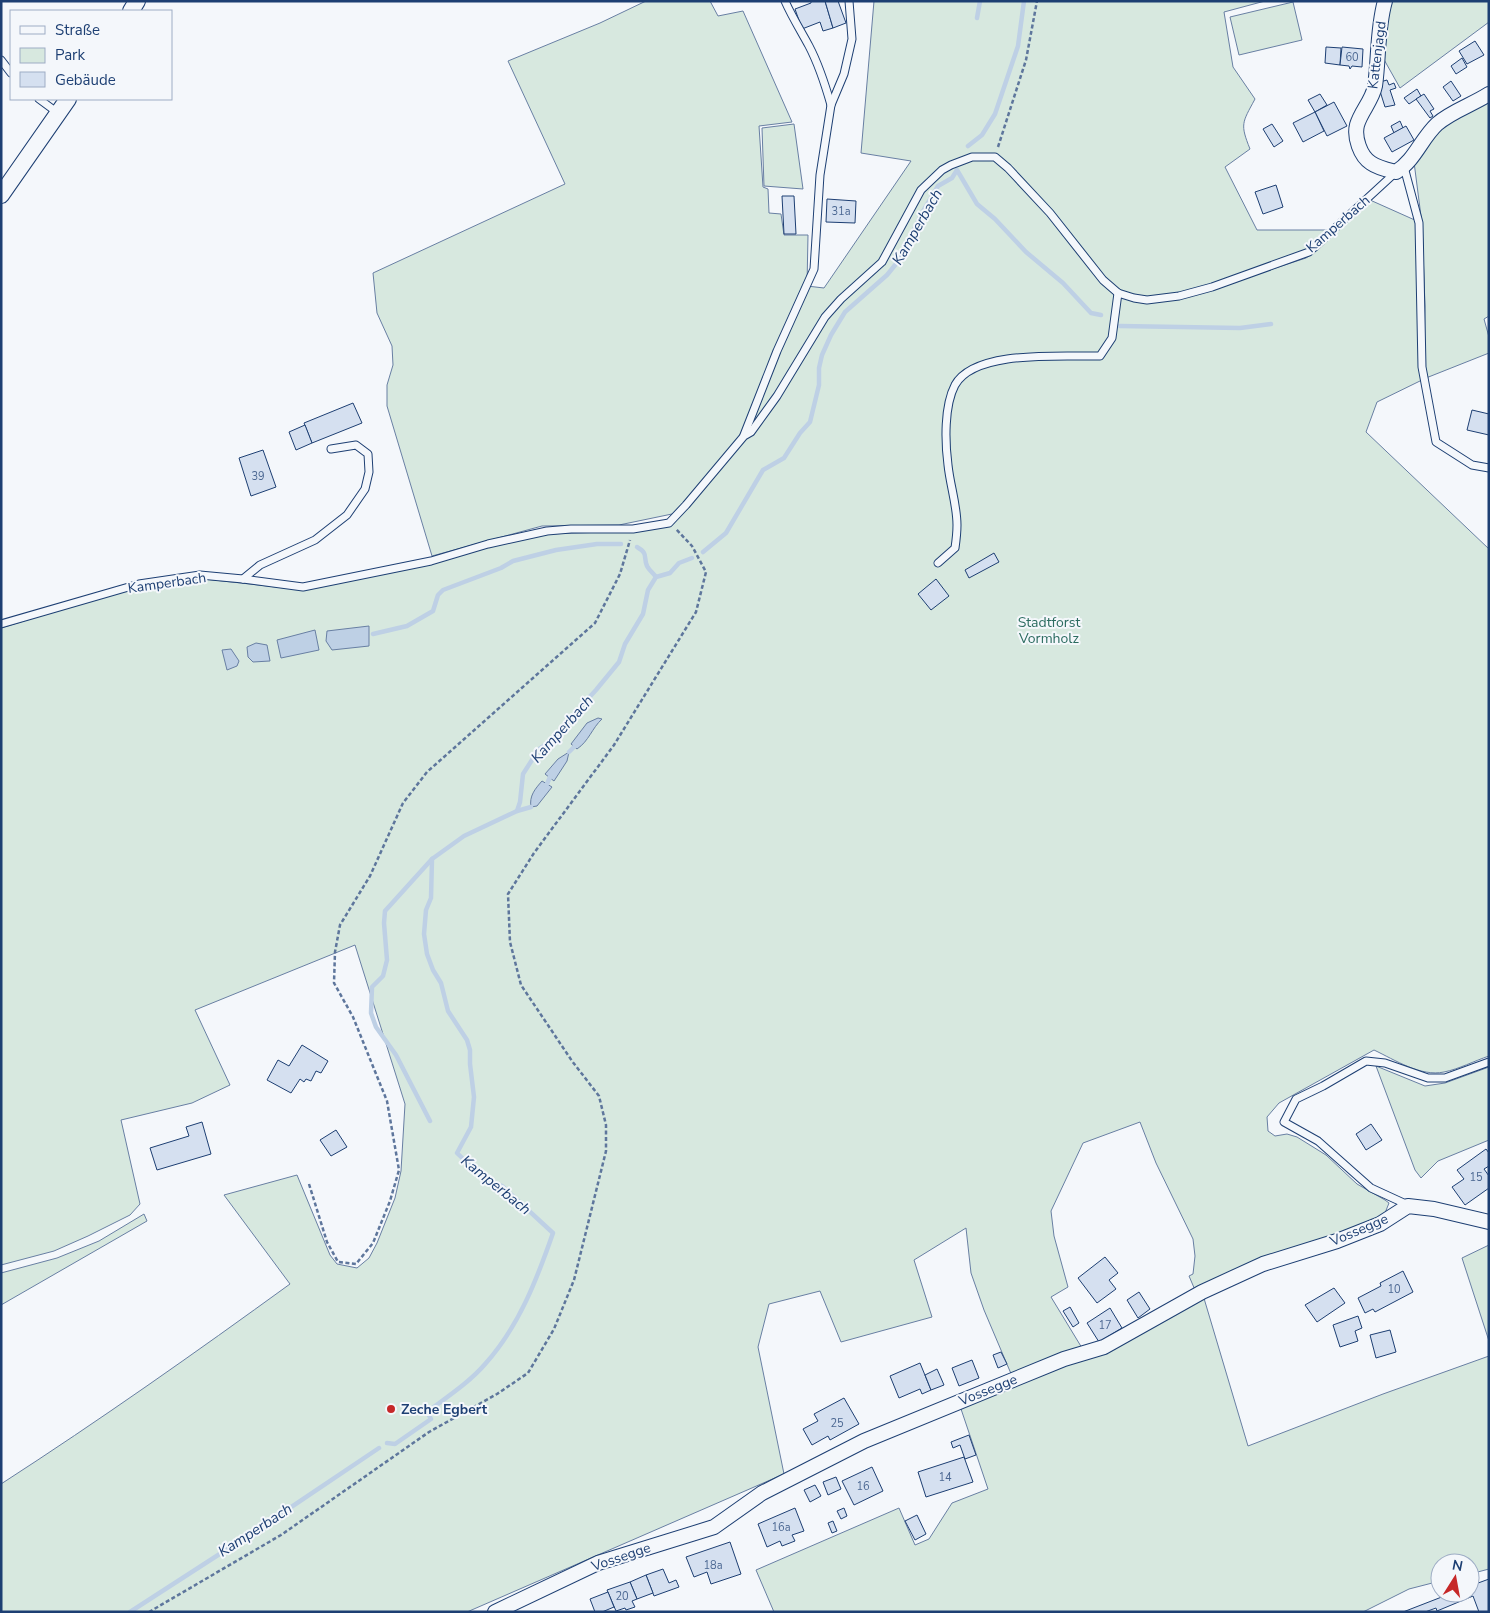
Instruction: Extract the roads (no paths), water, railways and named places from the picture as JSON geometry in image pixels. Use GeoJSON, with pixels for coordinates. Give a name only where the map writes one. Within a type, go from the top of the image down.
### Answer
{"type":"FeatureCollection","features":[{"type":"Feature","properties":{"kind":"street","name":"Kattenjagd"},"geometry":{"type":"LineString","coordinates":[[1385,1],[1380,22],[1374,89],[1357,126],[1356,135],[1359,145],[1369,162],[1376,166],[1400,170]]}},
{"type":"Feature","properties":{"kind":"street","name":"Kamperbach"},"geometry":{"type":"LineString","coordinates":[[1400,170],[1411,160],[1437,124],[1489,94]]}},
{"type":"Feature","properties":{"kind":"street"},"geometry":{"type":"LineString","coordinates":[[1,195],[67,100]]}},
{"type":"Feature","properties":{"kind":"street"},"geometry":{"type":"LineString","coordinates":[[1408,1206],[1434,1209],[1489,1222]]}},
{"type":"Feature","properties":{"kind":"street","name":"Vossegge"},"geometry":{"type":"LineString","coordinates":[[495,1612],[598,1563],[714,1527],[762,1492],[864,1441],[1064,1359],[1104,1347],[1202,1292],[1263,1264],[1338,1241],[1380,1224],[1408,1206]]}},
{"type":"Feature","properties":{"kind":"lane"},"geometry":{"type":"LineString","coordinates":[[786,1],[824,79],[831,105]]}},
{"type":"Feature","properties":{"kind":"lane"},"geometry":{"type":"LineString","coordinates":[[744,436],[777,351],[814,268],[820,175],[831,105],[844,74],[852,39],[849,1]]}},
{"type":"Feature","properties":{"kind":"lane"},"geometry":{"type":"LineString","coordinates":[[1,60],[10,72]]}},
{"type":"Feature","properties":{"kind":"lane"},"geometry":{"type":"LineString","coordinates":[[40,100],[58,113]]}},
{"type":"Feature","properties":{"kind":"lane","name":"Kamperbach"},"geometry":{"type":"LineString","coordinates":[[1,624],[139,584],[200,575],[303,587],[431,561],[488,544],[546,531],[633,529],[669,523],[744,436],[751,432],[777,396],[825,317],[882,262],[921,190],[942,170],[972,157],[995,157],[1008,168],[1050,213],[1103,280],[1118,293],[1147,300],[1179,296],[1212,287],[1300,256],[1315,247],[1400,170]]}},
{"type":"Feature","properties":{"kind":"lane"},"geometry":{"type":"LineString","coordinates":[[1400,170],[1419,223],[1422,368],[1436,442],[1472,464],[1489,468]]}},
{"type":"Feature","properties":{"kind":"lane"},"geometry":{"type":"LineString","coordinates":[[938,563],[955,548],[957,525],[948,464],[946,430],[955,385],[965,374],[988,362],[1010,358],[1100,356],[1112,338],[1118,293]]}},
{"type":"Feature","properties":{"kind":"lane"},"geometry":{"type":"LineString","coordinates":[[243,579],[260,565],[315,540],[347,515],[364,489],[368,472],[368,454],[356,445],[331,449]]}},
{"type":"Feature","properties":{"kind":"lane"},"geometry":{"type":"LineString","coordinates":[[1408,1206],[1371,1188],[1318,1141],[1284,1122],[1296,1099],[1366,1061],[1385,1063],[1428,1078],[1445,1078],[1489,1062]]}},
{"type":"Feature","properties":{"kind":"water"},"geometry":{"type":"Polygon","coordinates":[[[369,626],[369,646],[332,650],[326,641],[327,631],[369,626]]]}},
{"type":"Feature","properties":{"kind":"water"},"geometry":{"type":"Polygon","coordinates":[[[315,630],[319,650],[281,658],[277,640],[315,630]]]}},
{"type":"Feature","properties":{"kind":"water"},"geometry":{"type":"Polygon","coordinates":[[[256,643],[267,645],[270,661],[253,662],[248,657],[247,647],[256,643]]]}},
{"type":"Feature","properties":{"kind":"water"},"geometry":{"type":"Polygon","coordinates":[[[231,649],[239,661],[237,666],[227,670],[222,650],[231,649]]]}},
{"type":"Feature","properties":{"kind":"water"},"geometry":{"type":"Polygon","coordinates":[[[598,718],[602,719],[581,746],[577,749],[571,744],[587,723],[598,718]]]}},
{"type":"Feature","properties":{"kind":"water"},"geometry":{"type":"Polygon","coordinates":[[[569,752],[567,761],[554,781],[545,774],[558,759],[569,752]]]}},
{"type":"Feature","properties":{"kind":"water"},"geometry":{"type":"Polygon","coordinates":[[[542,781],[552,787],[537,806],[531,807],[532,796],[542,781]]]}},
{"type":"Feature","properties":{"kind":"waterway"},"geometry":{"type":"LineString","coordinates":[[977,18],[980,1]]}},
{"type":"Feature","properties":{"kind":"waterway","name":"Kamperbach"},"geometry":{"type":"LineString","coordinates":[[968,146],[982,135],[995,114],[1018,46],[1024,1]]}},
{"type":"Feature","properties":{"kind":"waterway","name":"Kamperbach"},"geometry":{"type":"LineString","coordinates":[[703,552],[726,533],[763,470],[784,458],[800,433],[810,422],[819,385],[819,368],[822,355],[831,335],[845,312],[887,275],[900,259],[922,213],[938,186],[952,178],[957,170],[977,204],[995,219],[1026,252],[1063,283],[1091,313],[1101,315]]}},
{"type":"Feature","properties":{"kind":"waterway"},"geometry":{"type":"LineString","coordinates":[[1120,326],[1240,328],[1271,324]]}},
{"type":"Feature","properties":{"kind":"waterway"},"geometry":{"type":"LineString","coordinates":[[373,634],[407,626],[433,611],[438,595],[443,590],[501,568],[513,561],[556,550],[597,544],[621,544]]}},
{"type":"Feature","properties":{"kind":"waterway"},"geometry":{"type":"LineString","coordinates":[[637,547],[641,549],[647,566],[656,577]]}},
{"type":"Feature","properties":{"kind":"waterway","name":"Kamperbach"},"geometry":{"type":"LineString","coordinates":[[387,1443],[395,1444],[431,1419],[427,1412],[473,1377],[498,1349],[526,1301],[553,1233],[502,1186],[483,1178],[457,1153],[471,1127],[474,1097],[470,1050],[467,1040],[448,1011],[441,983],[433,970],[427,954],[424,934],[426,910],[431,898],[432,859],[464,836],[517,811],[520,802],[523,774],[539,749],[562,733],[584,703],[619,662],[625,644],[643,614],[648,590],[656,577],[670,573],[679,563],[692,558]]}},
{"type":"Feature","properties":{"kind":"waterway"},"geometry":{"type":"LineString","coordinates":[[569,752],[574,747]]}},
{"type":"Feature","properties":{"kind":"waterway"},"geometry":{"type":"LineString","coordinates":[[547,784],[550,777]]}},
{"type":"Feature","properties":{"kind":"waterway"},"geometry":{"type":"LineString","coordinates":[[517,811],[531,807]]}},
{"type":"Feature","properties":{"kind":"waterway"},"geometry":{"type":"LineString","coordinates":[[430,1121],[396,1055],[376,1027],[371,1013],[372,987],[383,976],[387,960],[385,911],[432,859]]}},
{"type":"Feature","properties":{"kind":"waterway","name":"Kamperbach"},"geometry":{"type":"LineString","coordinates":[[130,1612],[379,1448]]}},
{"type":"Feature","properties":{"kind":"place","name":"Zeche Egbert"},"geometry":{"type":"Point","coordinates":[391,1409]}},
{"type":"Feature","properties":{"kind":"park label","name":"Stadtforst Vormholz"},"geometry":{"type":"Point","coordinates":[1049,630]}}]}
